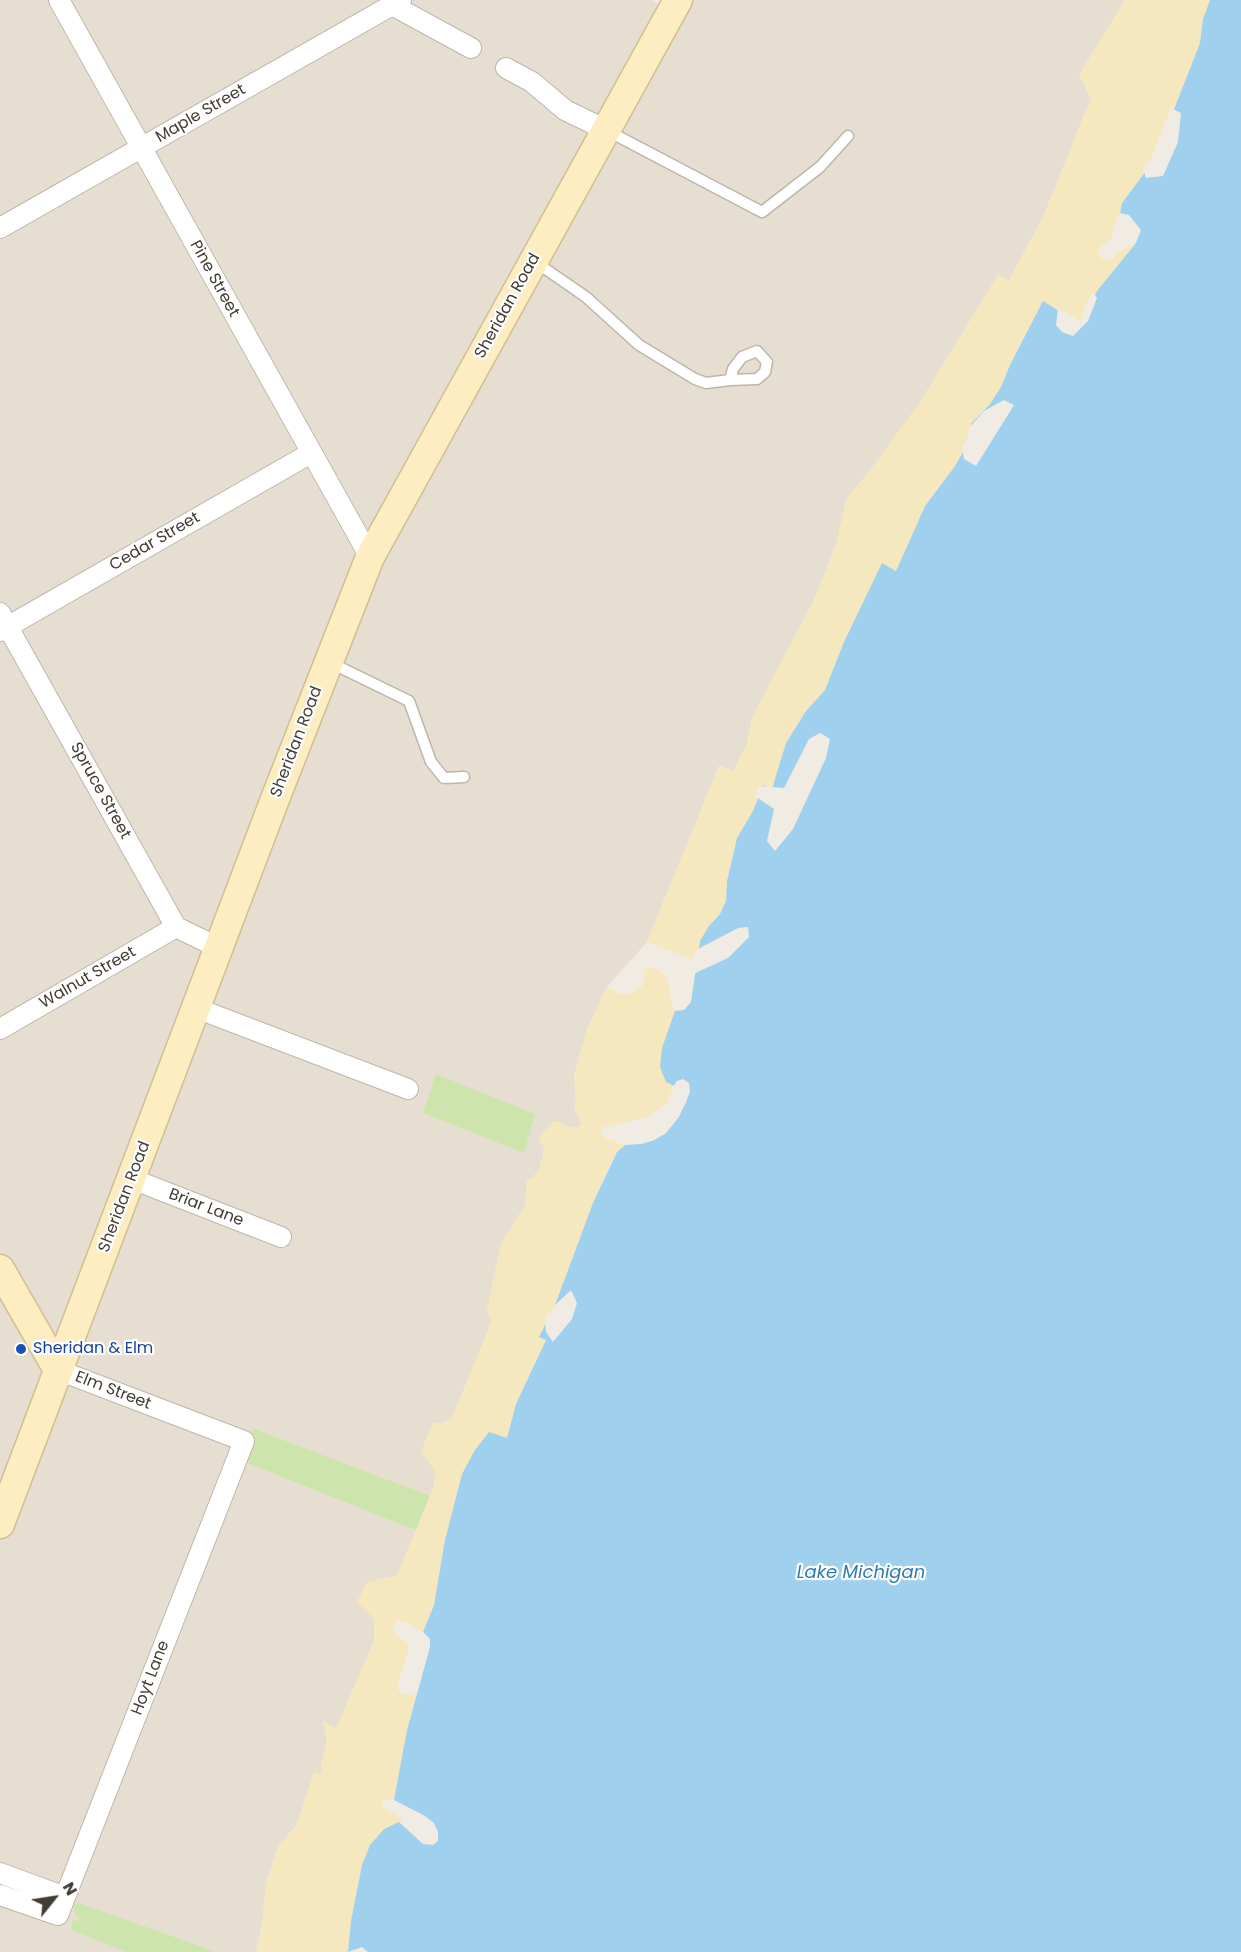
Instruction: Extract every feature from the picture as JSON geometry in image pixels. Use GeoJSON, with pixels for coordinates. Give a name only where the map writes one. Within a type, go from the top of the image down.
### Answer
{"type":"FeatureCollection","features":[{"type":"Feature","properties":{"kind":"street","name":"Pine Street"},"geometry":{"type":"LineString","coordinates":[[58,0],[369,557]]}},
{"type":"Feature","properties":{"kind":"street","name":"Sheridan Road"},"geometry":{"type":"LineString","coordinates":[[0,1524],[369,557],[678,0]]}},
{"type":"Feature","properties":{"kind":"street","name":"Maple Street"},"geometry":{"type":"LineString","coordinates":[[0,228],[397,2]]}},
{"type":"Feature","properties":{"kind":"street"},"geometry":{"type":"LineString","coordinates":[[397,2],[471,48]]}},
{"type":"Feature","properties":{"kind":"street"},"geometry":{"type":"LineString","coordinates":[[506,68],[532,82],[566,110],[606,130]]}},
{"type":"Feature","properties":{"kind":"street","name":"Cedar Street"},"geometry":{"type":"LineString","coordinates":[[2,624],[311,453]]}},
{"type":"Feature","properties":{"kind":"street","name":"Spruce Street"},"geometry":{"type":"LineString","coordinates":[[2,624],[176,927]]}},
{"type":"Feature","properties":{"kind":"street"},"geometry":{"type":"LineString","coordinates":[[176,927],[219,948]]}},
{"type":"Feature","properties":{"kind":"street","name":"Walnut Street"},"geometry":{"type":"LineString","coordinates":[[0,1029],[176,927]]}},
{"type":"Feature","properties":{"kind":"street"},"geometry":{"type":"LineString","coordinates":[[196,1008],[408,1089]]}},
{"type":"Feature","properties":{"kind":"street","name":"Briar Lane"},"geometry":{"type":"LineString","coordinates":[[132,1179],[281,1238]]}},
{"type":"Feature","properties":{"kind":"street","name":"Elm Street"},"geometry":{"type":"LineString","coordinates":[[0,1269],[58,1370],[244,1441]]}},
{"type":"Feature","properties":{"kind":"street","name":"Hoyt Lane"},"geometry":{"type":"LineString","coordinates":[[62,1906],[244,1441]]}},
{"type":"Feature","properties":{"kind":"street"},"geometry":{"type":"LineString","coordinates":[[0,1873],[62,1906]]}},
{"type":"Feature","properties":{"kind":"street"},"geometry":{"type":"LineString","coordinates":[[0,1895],[62,1906]]}},
{"type":"Feature","properties":{"kind":"lane"},"geometry":{"type":"LineString","coordinates":[[606,130],[762,212],[820,167],[848,136]]}},
{"type":"Feature","properties":{"kind":"lane"},"geometry":{"type":"LineString","coordinates":[[534,261],[586,297],[639,345],[695,379],[706,383],[730,380]]}},
{"type":"Feature","properties":{"kind":"lane"},"geometry":{"type":"LineString","coordinates":[[329,662],[409,701],[431,762],[444,778],[464,777]]}},
{"type":"Feature","properties":{"kind":"shaded area"},"geometry":{"type":"Polygon","coordinates":[[[0,0],[652,0],[660,5],[692,0],[1125,0],[1079,75],[1091,98],[1044,215],[1009,281],[998,275],[919,404],[847,498],[836,545],[816,596],[752,718],[747,744],[733,771],[719,766],[647,942],[607,987],[588,1027],[574,1075],[576,1101],[574,1110],[580,1118],[581,1126],[567,1127],[560,1122],[544,1149],[540,1167],[533,1178],[527,1181],[525,1205],[501,1244],[487,1311],[492,1321],[452,1418],[443,1423],[434,1486],[397,1576],[367,1582],[374,1619],[374,1641],[336,1729],[323,1721],[327,1742],[321,1764],[323,1775],[305,1802],[296,1826],[278,1846],[266,1884],[262,1925],[256,1952],[0,1952],[0,0]]]}},
{"type":"Feature","properties":{"kind":"green space"},"geometry":{"type":"Polygon","coordinates":[[[436,1074],[535,1114],[524,1153],[423,1113],[436,1074]]]}},
{"type":"Feature","properties":{"kind":"green space"},"geometry":{"type":"Polygon","coordinates":[[[254,1429],[430,1496],[416,1530],[242,1461],[254,1429]]]}},
{"type":"Feature","properties":{"kind":"green space"},"geometry":{"type":"Polygon","coordinates":[[[74,1904],[82,1904],[216,1952],[127,1952],[70,1929],[73,1920],[82,1921],[75,1914],[74,1904]]]}},
{"type":"Feature","properties":{"kind":"sand"},"geometry":{"type":"Polygon","coordinates":[[[1125,0],[1210,0],[1203,19],[1200,43],[1154,160],[1122,203],[1112,238],[1097,250],[1104,261],[1136,243],[1097,291],[1089,305],[1083,326],[1043,302],[1001,387],[990,404],[971,424],[971,437],[955,466],[925,506],[896,571],[882,564],[844,642],[825,690],[806,711],[772,790],[763,785],[753,811],[737,838],[727,881],[726,901],[720,914],[709,926],[696,961],[647,942],[719,766],[733,771],[747,744],[752,718],[816,596],[836,545],[847,498],[919,404],[998,275],[1009,280],[1044,215],[1091,98],[1079,75],[1125,0]]]}},
{"type":"Feature","properties":{"kind":"sand"},"geometry":{"type":"Polygon","coordinates":[[[649,968],[657,969],[664,974],[668,981],[672,1007],[675,1011],[670,1028],[666,1082],[674,1086],[667,1103],[645,1118],[603,1127],[601,1133],[605,1138],[625,1145],[617,1152],[609,1166],[555,1305],[539,1337],[546,1340],[516,1404],[507,1438],[462,1474],[445,1540],[434,1605],[423,1632],[404,1622],[396,1621],[393,1627],[396,1634],[408,1644],[397,1688],[400,1692],[410,1696],[417,1693],[407,1730],[394,1800],[384,1800],[381,1806],[404,1820],[384,1829],[370,1845],[362,1865],[351,1921],[348,1952],[256,1952],[262,1925],[266,1884],[278,1846],[296,1826],[314,1772],[323,1774],[321,1764],[327,1742],[323,1720],[336,1729],[374,1641],[374,1619],[357,1602],[367,1582],[397,1576],[434,1486],[435,1471],[421,1452],[434,1423],[443,1423],[452,1418],[492,1321],[487,1311],[501,1244],[525,1205],[527,1181],[533,1178],[540,1167],[544,1149],[539,1140],[553,1122],[560,1122],[567,1127],[581,1126],[580,1118],[574,1110],[576,1101],[574,1075],[588,1027],[607,987],[621,994],[631,993],[642,986],[645,978],[643,971],[649,968]]]}},
{"type":"Feature","properties":{"kind":"water","name":"Lake Michigan"},"geometry":{"type":"Polygon","coordinates":[[[1210,0],[1241,0],[1241,1952],[368,1952],[362,1947],[348,1952],[351,1921],[362,1865],[370,1845],[384,1829],[399,1822],[423,1844],[433,1845],[438,1841],[438,1832],[434,1823],[394,1800],[407,1730],[430,1647],[430,1639],[423,1632],[434,1605],[445,1540],[462,1474],[475,1450],[489,1432],[507,1438],[516,1404],[546,1340],[539,1337],[555,1305],[593,1203],[617,1152],[625,1145],[641,1144],[666,1133],[686,1103],[689,1083],[677,1081],[674,1086],[666,1082],[660,1067],[662,1048],[675,1011],[684,1010],[691,1002],[700,941],[720,914],[726,901],[727,881],[737,838],[753,811],[763,785],[772,789],[786,743],[806,711],[825,690],[844,642],[882,563],[896,571],[925,506],[955,466],[971,438],[971,424],[990,404],[1001,387],[1043,301],[1083,326],[1089,305],[1097,291],[1136,243],[1141,230],[1129,215],[1120,213],[1122,203],[1154,160],[1200,43],[1203,19],[1210,0]]]}},
{"type":"Feature","properties":{"kind":"pier"},"geometry":{"type":"Polygon","coordinates":[[[1171,108],[1181,113],[1178,142],[1163,176],[1146,178],[1143,169],[1151,158],[1171,108]]]}},
{"type":"Feature","properties":{"kind":"pier"},"geometry":{"type":"Polygon","coordinates":[[[1093,292],[1097,298],[1088,321],[1073,336],[1062,332],[1056,325],[1058,308],[1081,321],[1086,304],[1093,292]]]}},
{"type":"Feature","properties":{"kind":"pier"},"geometry":{"type":"Polygon","coordinates":[[[1004,400],[1014,405],[976,466],[964,459],[962,447],[968,437],[968,429],[984,411],[1004,400]]]}},
{"type":"Feature","properties":{"kind":"pier"},"geometry":{"type":"Polygon","coordinates":[[[820,733],[830,739],[826,758],[793,829],[775,851],[767,841],[774,809],[755,796],[759,786],[784,788],[809,739],[820,733]]]}},
{"type":"Feature","properties":{"kind":"pier"},"geometry":{"type":"Polygon","coordinates":[[[748,927],[749,937],[728,958],[691,975],[694,952],[738,928],[748,927]]]}},
{"type":"Feature","properties":{"kind":"pier"},"geometry":{"type":"Polygon","coordinates":[[[683,1079],[689,1083],[690,1092],[679,1117],[666,1133],[641,1144],[624,1142],[652,1137],[664,1130],[677,1116],[683,1102],[687,1091],[686,1085],[682,1082],[672,1089],[677,1081],[683,1079]]]}},
{"type":"Feature","properties":{"kind":"pier"},"geometry":{"type":"Polygon","coordinates":[[[571,1290],[577,1303],[572,1319],[553,1342],[546,1332],[545,1318],[548,1312],[550,1314],[555,1305],[571,1290]]]}},
{"type":"Feature","properties":{"kind":"place","name":"Sheridan & Elm"},"geometry":{"type":"Point","coordinates":[21,1349]}}]}
